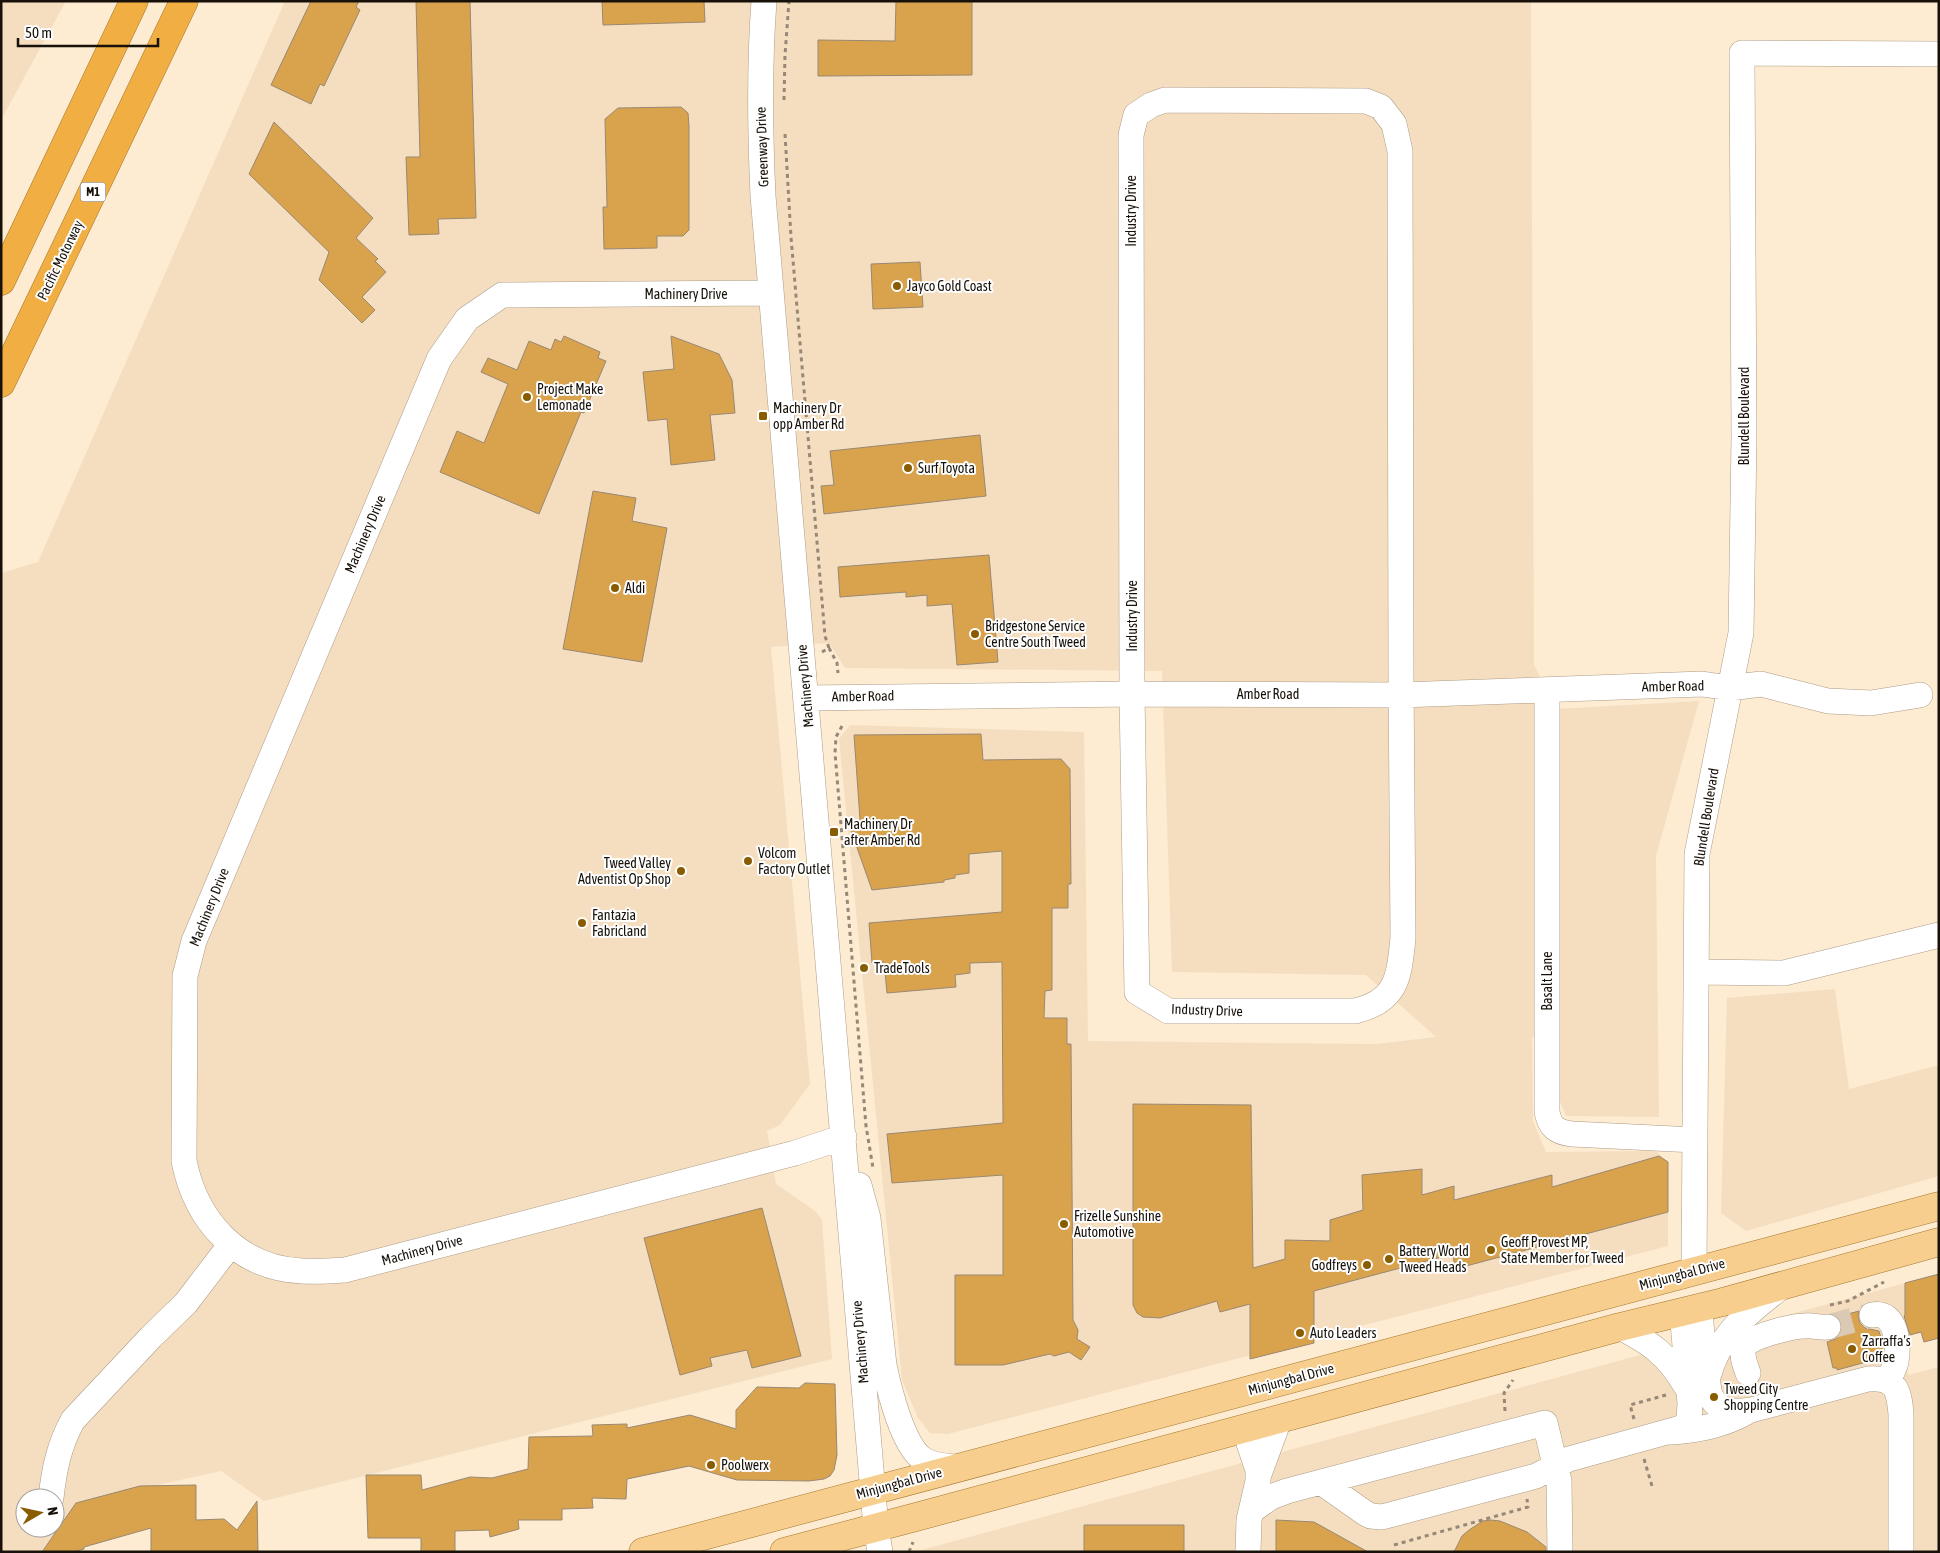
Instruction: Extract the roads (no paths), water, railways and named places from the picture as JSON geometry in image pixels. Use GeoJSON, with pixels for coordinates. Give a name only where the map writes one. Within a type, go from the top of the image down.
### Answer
{"type":"FeatureCollection","features":[{"type":"Feature","properties":{"kind":"highway"},"geometry":{"type":"LineString","coordinates":[[1,281],[134,1]]}},
{"type":"Feature","properties":{"kind":"highway","name":"Pacific Motorway"},"geometry":{"type":"LineString","coordinates":[[1,383],[184,1]]}},
{"type":"Feature","properties":{"kind":"main road","name":"Minjungbal Drive"},"geometry":{"type":"LineString","coordinates":[[643,1552],[1939,1206]]}},
{"type":"Feature","properties":{"kind":"main road"},"geometry":{"type":"LineString","coordinates":[[784,1552],[878,1540],[1244,1429],[1620,1326],[1782,1286],[1939,1242]]}},
{"type":"Feature","properties":{"kind":"main road"},"geometry":{"type":"LineString","coordinates":[[1690,1309],[1694,1271]]}},
{"type":"Feature","properties":{"kind":"street","name":"Greenway Drive"},"geometry":{"type":"LineString","coordinates":[[764,1],[760,116],[763,196],[771,293]]}},
{"type":"Feature","properties":{"kind":"street","name":"Blundell Boulevard"},"geometry":{"type":"LineString","coordinates":[[1694,1271],[1697,854],[1741,633],[1742,614],[1744,438],[1742,53],[1939,54]]}},
{"type":"Feature","properties":{"kind":"street","name":"Industry Drive"},"geometry":{"type":"LineString","coordinates":[[1165,100],[1366,101],[1381,107],[1394,124],[1400,151],[1401,695],[1403,938],[1399,971],[1391,989],[1380,1002],[1356,1012],[1168,1011],[1137,992],[1132,694],[1131,135],[1136,115],[1151,104],[1165,100]]}},
{"type":"Feature","properties":{"kind":"street","name":"Machinery Drive"},"geometry":{"type":"LineString","coordinates":[[845,1146],[795,1153],[345,1270],[301,1271],[275,1266],[243,1253],[206,1219],[188,1180],[184,1161],[185,976],[188,958],[194,941],[439,359],[467,319],[502,295],[771,293],[845,1146],[878,1540]]}},
{"type":"Feature","properties":{"kind":"street","name":"Amber Road"},"geometry":{"type":"LineString","coordinates":[[806,698],[1132,694],[1401,695],[1702,684],[1730,688],[1761,684],[1828,701],[1871,702],[1920,695]]}},
{"type":"Feature","properties":{"kind":"street","name":"Basalt Lane"},"geometry":{"type":"LineString","coordinates":[[1547,690],[1547,1112],[1549,1120],[1557,1130],[1572,1134],[1695,1140]]}},
{"type":"Feature","properties":{"kind":"street"},"geometry":{"type":"LineString","coordinates":[[1696,972],[1784,973],[1939,935]]}},
{"type":"Feature","properties":{"kind":"street","name":"Machinery Drive"},"geometry":{"type":"LineString","coordinates":[[845,1146],[862,1193],[868,1218],[884,1365],[900,1421],[912,1448],[922,1459],[933,1464],[957,1468]]}},
{"type":"Feature","properties":{"kind":"street"},"geometry":{"type":"LineString","coordinates":[[52,1488],[56,1463],[64,1436],[73,1420],[151,1337],[186,1303],[231,1244]]}},
{"type":"Feature","properties":{"kind":"street"},"geometry":{"type":"LineString","coordinates":[[1321,1482],[1365,1513],[1371,1516],[1382,1517],[1536,1476],[1569,1459],[1671,1432],[1683,1427],[1688,1422],[1690,1404],[1698,1386],[1730,1330],[1782,1286]]}},
{"type":"Feature","properties":{"kind":"street"},"geometry":{"type":"LineString","coordinates":[[1690,1309],[1698,1386]]}},
{"type":"Feature","properties":{"kind":"street"},"geometry":{"type":"LineString","coordinates":[[1872,1315],[1884,1315],[1893,1325],[1897,1354],[1895,1366],[1888,1380]]}},
{"type":"Feature","properties":{"kind":"street"},"geometry":{"type":"LineString","coordinates":[[1620,1326],[1662,1352],[1676,1369],[1711,1397],[1720,1408],[1732,1412],[1751,1410],[1864,1380],[1883,1378],[1888,1380],[1897,1391],[1900,1403],[1897,1547]]}},
{"type":"Feature","properties":{"kind":"street"},"geometry":{"type":"LineString","coordinates":[[1748,1374],[1743,1354],[1745,1346],[1750,1341],[1800,1326],[1828,1327]]}},
{"type":"Feature","properties":{"kind":"street"},"geometry":{"type":"LineString","coordinates":[[1671,1432],[1708,1426],[1733,1419],[1751,1410]]}},
{"type":"Feature","properties":{"kind":"street"},"geometry":{"type":"LineString","coordinates":[[1248,1552],[1248,1526],[1258,1479],[1279,1420]]}},
{"type":"Feature","properties":{"kind":"street"},"geometry":{"type":"LineString","coordinates":[[1251,1511],[1271,1497],[1287,1491],[1545,1423],[1560,1491],[1560,1552]]}},
{"type":"Feature","properties":{"kind":"street"},"geometry":{"type":"LineString","coordinates":[[1244,1429],[1257,1462],[1258,1479]]}},
{"type":"Feature","properties":{"kind":"street"},"geometry":{"type":"LineString","coordinates":[[1258,1479],[1278,1491],[1287,1491]]}},
{"type":"Feature","properties":{"kind":"tunnel"},"geometry":{"type":"LineString","coordinates":[[1828,1327],[1872,1315]]}},
{"type":"Feature","properties":{"kind":"place","name":"Jayco Gold Coast"},"geometry":{"type":"Point","coordinates":[897,286]}},
{"type":"Feature","properties":{"kind":"place","name":"Project Make Lemonade"},"geometry":{"type":"Point","coordinates":[527,397]}},
{"type":"Feature","properties":{"kind":"place","name":"Machinery Dr opp Amber Rd"},"geometry":{"type":"Point","coordinates":[763,416]}},
{"type":"Feature","properties":{"kind":"place","name":"Surf Toyota"},"geometry":{"type":"Point","coordinates":[908,468]}},
{"type":"Feature","properties":{"kind":"place","name":"Aldi"},"geometry":{"type":"Point","coordinates":[615,588]}},
{"type":"Feature","properties":{"kind":"place","name":"Bridgestone Service Centre South Tweed"},"geometry":{"type":"Point","coordinates":[975,634]}},
{"type":"Feature","properties":{"kind":"place","name":"Machinery Dr after Amber Rd"},"geometry":{"type":"Point","coordinates":[834,832]}},
{"type":"Feature","properties":{"kind":"place","name":"Volcom Factory Outlet"},"geometry":{"type":"Point","coordinates":[748,861]}},
{"type":"Feature","properties":{"kind":"place","name":"Tweed Valley Adventist Op Shop"},"geometry":{"type":"Point","coordinates":[681,871]}},
{"type":"Feature","properties":{"kind":"place","name":"Fantazia Fabricland"},"geometry":{"type":"Point","coordinates":[582,923]}},
{"type":"Feature","properties":{"kind":"place","name":"TradeTools"},"geometry":{"type":"Point","coordinates":[864,968]}},
{"type":"Feature","properties":{"kind":"place","name":"Frizelle Sunshine Automotive"},"geometry":{"type":"Point","coordinates":[1064,1224]}},
{"type":"Feature","properties":{"kind":"place","name":"Geoff Provest MP, State Member for Tweed"},"geometry":{"type":"Point","coordinates":[1491,1250]}},
{"type":"Feature","properties":{"kind":"place","name":"Battery World Tweed Heads"},"geometry":{"type":"Point","coordinates":[1389,1259]}},
{"type":"Feature","properties":{"kind":"place","name":"Godfreys"},"geometry":{"type":"Point","coordinates":[1367,1265]}},
{"type":"Feature","properties":{"kind":"place","name":"Auto Leaders"},"geometry":{"type":"Point","coordinates":[1300,1333]}},
{"type":"Feature","properties":{"kind":"place","name":"Zarraffa's Coffee"},"geometry":{"type":"Point","coordinates":[1852,1349]}},
{"type":"Feature","properties":{"kind":"place","name":"Tweed City Shopping Centre"},"geometry":{"type":"Point","coordinates":[1714,1397]}},
{"type":"Feature","properties":{"kind":"place","name":"Poolwerx"},"geometry":{"type":"Point","coordinates":[711,1465]}}]}
